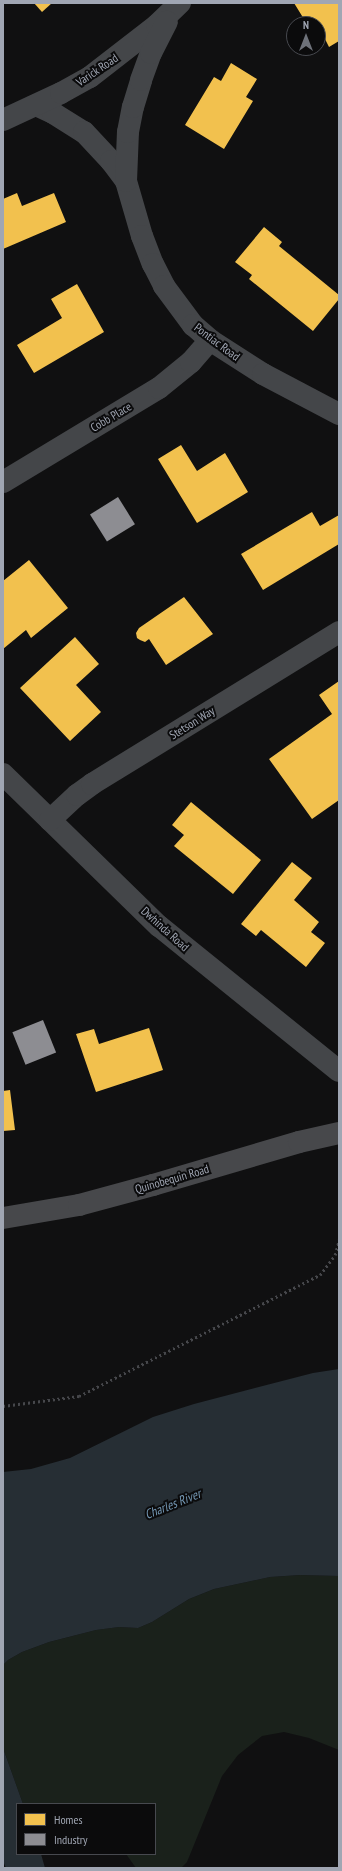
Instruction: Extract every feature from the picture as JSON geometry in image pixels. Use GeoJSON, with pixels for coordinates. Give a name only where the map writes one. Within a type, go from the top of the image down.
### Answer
{"type":"FeatureCollection","features":[{"type":"Feature","properties":{"kind":"main road","name":"Quinobequin Road"},"geometry":{"type":"LineString","coordinates":[[3,1218],[79,1205],[285,1146],[339,1133]]}},
{"type":"Feature","properties":{"kind":"street","name":"Varick Road"},"geometry":{"type":"LineString","coordinates":[[3,120],[66,90],[114,60],[157,25],[178,5]]}},
{"type":"Feature","properties":{"kind":"street","name":"Pontiac Road"},"geometry":{"type":"LineString","coordinates":[[178,5],[160,34],[141,80],[128,132],[126,181],[142,236],[164,286],[193,325],[210,340],[263,374],[339,414]]}},
{"type":"Feature","properties":{"kind":"street","name":"Pontiac Road"},"geometry":{"type":"LineString","coordinates":[[36,105],[53,113],[84,132],[111,161],[126,181]]}},
{"type":"Feature","properties":{"kind":"street","name":"Cobb Place"},"geometry":{"type":"LineString","coordinates":[[3,482],[159,388],[191,362],[210,340]]}},
{"type":"Feature","properties":{"kind":"street","name":"Stetson Way"},"geometry":{"type":"LineString","coordinates":[[50,820],[77,795],[92,784],[339,632]]}},
{"type":"Feature","properties":{"kind":"street","name":"Dwhinda Road"},"geometry":{"type":"LineString","coordinates":[[3,774],[159,926],[339,1071]]}},
{"type":"Feature","properties":{"kind":"path"},"geometry":{"type":"LineString","coordinates":[[3,1406],[79,1396],[320,1275],[335,1255],[339,1240]]}},
{"type":"Feature","properties":{"kind":"shaded area"},"geometry":{"type":"Polygon","coordinates":[[[300,1575],[339,1576],[339,1750],[309,1738],[284,1732],[262,1736],[238,1755],[222,1776],[187,1862],[181,1868],[136,1868],[127,1855],[156,1855],[156,1803],[23,1803],[3,1748],[3,1665],[8,1660],[22,1652],[49,1642],[96,1630],[119,1627],[138,1628],[152,1622],[189,1599],[214,1589],[270,1577],[300,1575]]]}},
{"type":"Feature","properties":{"kind":"water","name":"Charles River"},"geometry":{"type":"Polygon","coordinates":[[[339,1369],[339,1576],[300,1575],[270,1577],[214,1589],[189,1599],[152,1622],[138,1628],[119,1627],[96,1630],[49,1642],[22,1652],[8,1660],[3,1665],[3,1472],[31,1469],[70,1458],[153,1417],[194,1404],[313,1373],[339,1369]]]}},
{"type":"Feature","properties":{"kind":"water"},"geometry":{"type":"Polygon","coordinates":[[[3,1748],[23,1803],[16,1803],[16,1855],[41,1855],[45,1868],[6,1868],[3,1861],[3,1748]]]}},
{"type":"Feature","properties":{"kind":"building: Homes"},"geometry":{"type":"Polygon","coordinates":[[[34,3],[52,3],[42,12],[34,3]]]}},
{"type":"Feature","properties":{"kind":"building: Homes"},"geometry":{"type":"Polygon","coordinates":[[[294,3],[339,3],[339,41],[329,47],[326,41],[326,16],[302,16],[294,3]]]}},
{"type":"Feature","properties":{"kind":"building: Homes"},"geometry":{"type":"Polygon","coordinates":[[[231,63],[257,79],[246,97],[253,101],[224,149],[185,125],[214,77],[221,81],[231,63]]]}},
{"type":"Feature","properties":{"kind":"building: Homes"},"geometry":{"type":"Polygon","coordinates":[[[17,193],[22,206],[54,193],[66,222],[3,249],[3,199],[17,193]]]}},
{"type":"Feature","properties":{"kind":"building: Homes"},"geometry":{"type":"Polygon","coordinates":[[[264,227],[282,242],[279,246],[339,295],[339,299],[313,331],[249,279],[252,275],[235,262],[264,227]]]}},
{"type":"Feature","properties":{"kind":"building: Homes"},"geometry":{"type":"Polygon","coordinates":[[[77,284],[104,332],[34,373],[17,345],[62,318],[51,299],[77,284]]]}},
{"type":"Feature","properties":{"kind":"building: Homes"},"geometry":{"type":"Polygon","coordinates":[[[181,445],[197,471],[225,453],[248,492],[197,523],[158,459],[181,445]]]}},
{"type":"Feature","properties":{"kind":"building: Homes"},"geometry":{"type":"Polygon","coordinates":[[[312,512],[320,526],[339,515],[339,544],[263,590],[241,554],[312,512]]]}},
{"type":"Feature","properties":{"kind":"building: Homes"},"geometry":{"type":"Polygon","coordinates":[[[29,560],[68,608],[31,638],[26,630],[3,649],[3,581],[29,560]]]}},
{"type":"Feature","properties":{"kind":"building: Homes"},"geometry":{"type":"Polygon","coordinates":[[[184,597],[213,634],[166,665],[149,639],[145,642],[140,640],[137,638],[136,633],[139,628],[184,597]]]}},
{"type":"Feature","properties":{"kind":"building: Homes"},"geometry":{"type":"Polygon","coordinates":[[[75,637],[99,664],[76,685],[101,712],[70,741],[20,688],[75,637]]]}},
{"type":"Feature","properties":{"kind":"building: Homes"},"geometry":{"type":"Polygon","coordinates":[[[339,681],[339,800],[312,819],[269,759],[332,714],[319,695],[339,681]]]}},
{"type":"Feature","properties":{"kind":"building: Homes"},"geometry":{"type":"Polygon","coordinates":[[[191,802],[261,860],[233,894],[174,846],[184,835],[172,825],[191,802]]]}},
{"type":"Feature","properties":{"kind":"building: Homes"},"geometry":{"type":"Polygon","coordinates":[[[292,862],[312,878],[294,900],[319,922],[311,932],[325,943],[306,967],[261,930],[256,936],[241,924],[292,862]]]}},
{"type":"Feature","properties":{"kind":"building: Homes"},"geometry":{"type":"Polygon","coordinates":[[[149,1028],[163,1070],[96,1092],[76,1034],[94,1029],[99,1044],[149,1028]]]}},
{"type":"Feature","properties":{"kind":"building: Homes"},"geometry":{"type":"Polygon","coordinates":[[[10,1090],[15,1130],[3,1131],[3,1091],[10,1090]]]}},
{"type":"Feature","properties":{"kind":"building: Industry"},"geometry":{"type":"Polygon","coordinates":[[[118,497],[135,524],[107,542],[90,514],[118,497]]]}},
{"type":"Feature","properties":{"kind":"building: Industry"},"geometry":{"type":"Polygon","coordinates":[[[43,1020],[56,1052],[26,1065],[12,1032],[43,1020]]]}}]}
